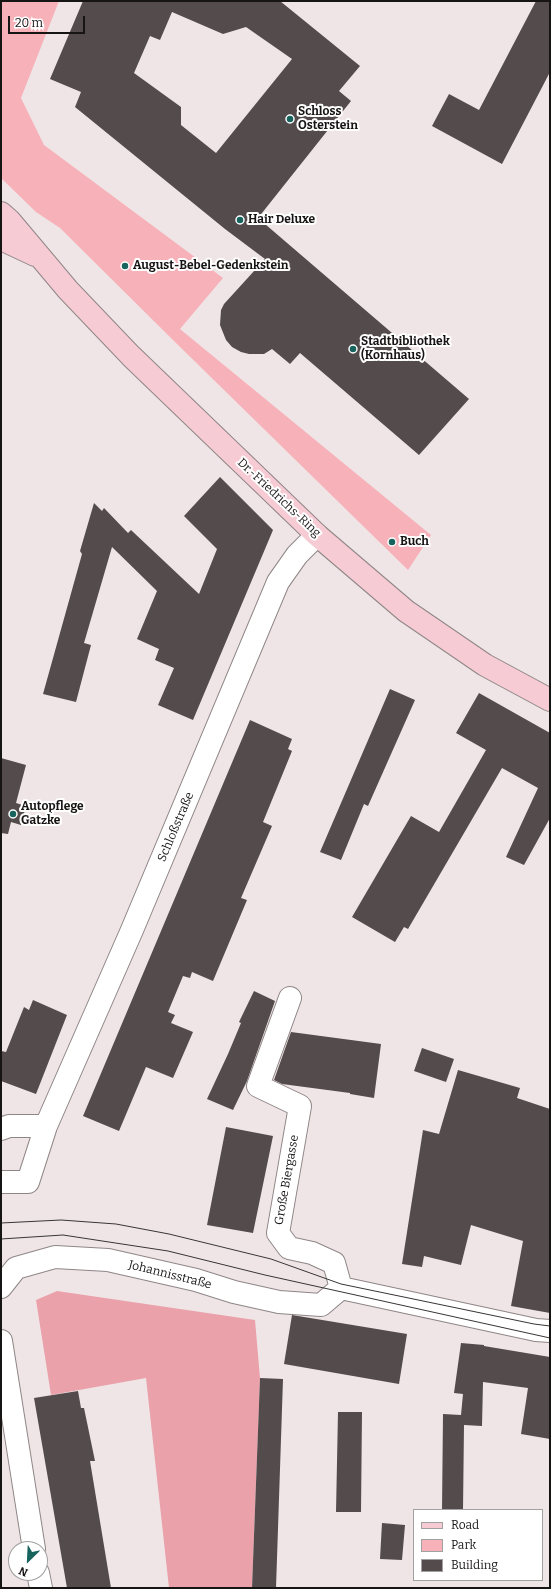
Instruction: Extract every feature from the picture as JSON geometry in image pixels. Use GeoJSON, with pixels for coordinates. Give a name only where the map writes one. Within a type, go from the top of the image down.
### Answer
{"type":"FeatureCollection","features":[{"type":"Feature","properties":{"kind":"main road","name":"Dr.-Friedrichs-Ring"},"geometry":{"type":"LineString","coordinates":[[1,213],[10,221],[68,290],[131,356],[317,534],[406,611],[485,665],[550,700]]}},
{"type":"Feature","properties":{"kind":"main road","name":"Dr.-Friedrichs-Ring"},"geometry":{"type":"LineString","coordinates":[[1,239],[40,257]]}},
{"type":"Feature","properties":{"kind":"street","name":"Schloßstraße"},"geometry":{"type":"LineString","coordinates":[[1,1182],[28,1182],[46,1126],[141,908],[278,582],[297,555],[317,534]]}},
{"type":"Feature","properties":{"kind":"street","name":"Große Biergasse"},"geometry":{"type":"LineString","coordinates":[[290,998],[258,1086],[300,1106],[278,1233],[289,1248],[312,1253],[334,1263],[341,1288]]}},
{"type":"Feature","properties":{"kind":"street"},"geometry":{"type":"LineString","coordinates":[[1,1129],[9,1126],[46,1126]]}},
{"type":"Feature","properties":{"kind":"street","name":"Johannisstraße"},"geometry":{"type":"LineString","coordinates":[[1,1287],[16,1268],[55,1257],[108,1260],[196,1280],[234,1292],[279,1302],[321,1305],[341,1288]]}},
{"type":"Feature","properties":{"kind":"street"},"geometry":{"type":"LineString","coordinates":[[341,1288],[536,1330],[550,1331]]}},
{"type":"Feature","properties":{"kind":"street"},"geometry":{"type":"LineString","coordinates":[[1,1341],[33,1541]]}},
{"type":"Feature","properties":{"kind":"green space"},"geometry":{"type":"Polygon","coordinates":[[[1,1],[59,1],[21,98],[44,145],[223,278],[180,329],[431,535],[408,570],[60,228],[36,212],[1,178],[1,1]]]}},
{"type":"Feature","properties":{"kind":"shaded area"},"geometry":{"type":"Polygon","coordinates":[[[57,1291],[255,1320],[260,1378],[252,1588],[169,1588],[146,1378],[51,1395],[36,1300],[57,1291]]]}},
{"type":"Feature","properties":{"kind":"building"},"geometry":{"type":"Polygon","coordinates":[[[83,1],[280,1],[360,66],[339,91],[351,101],[258,218],[469,399],[419,455],[300,353],[290,364],[272,349],[264,354],[249,354],[232,347],[226,340],[220,325],[221,310],[224,304],[265,259],[225,229],[75,107],[81,92],[50,79],[83,1]],[[172,12],[160,40],[150,36],[134,73],[181,107],[181,125],[216,153],[292,59],[246,27],[223,34],[172,12]]]}},
{"type":"Feature","properties":{"kind":"building"},"geometry":{"type":"Polygon","coordinates":[[[536,1],[550,1],[550,72],[502,164],[432,126],[449,94],[479,110],[536,1]]]}},
{"type":"Feature","properties":{"kind":"building"},"geometry":{"type":"Polygon","coordinates":[[[220,477],[273,530],[193,720],[158,705],[174,668],[155,660],[159,649],[137,639],[157,591],[112,547],[84,643],[91,645],[76,702],[43,694],[82,554],[80,551],[94,503],[102,511],[104,508],[128,533],[131,530],[199,594],[217,549],[184,516],[220,477]]]}},
{"type":"Feature","properties":{"kind":"building"},"geometry":{"type":"Polygon","coordinates":[[[390,689],[415,700],[368,806],[364,804],[341,860],[320,852],[390,689]]]}},
{"type":"Feature","properties":{"kind":"building"},"geometry":{"type":"Polygon","coordinates":[[[479,693],[550,733],[550,818],[524,865],[506,857],[538,788],[502,768],[408,929],[404,927],[395,942],[352,917],[411,816],[439,832],[486,750],[456,733],[479,693]]]}},
{"type":"Feature","properties":{"kind":"building"},"geometry":{"type":"Polygon","coordinates":[[[250,720],[292,739],[288,749],[292,751],[263,822],[272,826],[241,898],[247,900],[213,981],[192,972],[190,978],[183,976],[168,1012],[175,1015],[171,1023],[193,1032],[173,1078],[146,1067],[119,1131],[83,1116],[250,720]]]}},
{"type":"Feature","properties":{"kind":"building","name":"Autopflege Gatzke"},"geometry":{"type":"Polygon","coordinates":[[[1,758],[26,765],[16,803],[26,806],[21,825],[11,822],[8,834],[1,833],[1,758]]]}},
{"type":"Feature","properties":{"kind":"building"},"geometry":{"type":"Polygon","coordinates":[[[254,991],[275,1001],[247,1081],[233,1110],[207,1099],[241,1023],[239,1022],[254,991]]]}},
{"type":"Feature","properties":{"kind":"building"},"geometry":{"type":"Polygon","coordinates":[[[33,1000],[67,1015],[36,1094],[1,1081],[1,1051],[6,1052],[24,1007],[29,1010],[33,1000]]]}},
{"type":"Feature","properties":{"kind":"building"},"geometry":{"type":"Polygon","coordinates":[[[291,1032],[381,1044],[374,1098],[350,1093],[282,1084],[274,1080],[291,1032]]]}},
{"type":"Feature","properties":{"kind":"building"},"geometry":{"type":"Polygon","coordinates":[[[422,1048],[454,1059],[446,1082],[414,1071],[422,1048]]]}},
{"type":"Feature","properties":{"kind":"building"},"geometry":{"type":"Polygon","coordinates":[[[458,1070],[520,1088],[517,1098],[550,1109],[550,1313],[511,1306],[523,1241],[471,1225],[461,1265],[424,1256],[422,1267],[402,1264],[423,1130],[439,1134],[458,1070]]]}},
{"type":"Feature","properties":{"kind":"building"},"geometry":{"type":"Polygon","coordinates":[[[226,1127],[273,1136],[253,1233],[207,1225],[226,1127]]]}},
{"type":"Feature","properties":{"kind":"building"},"geometry":{"type":"Polygon","coordinates":[[[292,1315],[407,1334],[399,1384],[284,1364],[292,1315]]]}},
{"type":"Feature","properties":{"kind":"building"},"geometry":{"type":"Polygon","coordinates":[[[461,1343],[484,1345],[550,1357],[550,1439],[521,1434],[528,1388],[483,1382],[482,1426],[464,1425],[463,1509],[442,1509],[443,1414],[461,1415],[463,1394],[454,1393],[461,1343]]]}},
{"type":"Feature","properties":{"kind":"building"},"geometry":{"type":"Polygon","coordinates":[[[260,1378],[283,1379],[276,1588],[252,1588],[260,1378]]]}},
{"type":"Feature","properties":{"kind":"building"},"geometry":{"type":"Polygon","coordinates":[[[78,1391],[81,1408],[84,1408],[95,1461],[90,1461],[111,1588],[67,1588],[34,1398],[78,1391]]]}},
{"type":"Feature","properties":{"kind":"building"},"geometry":{"type":"Polygon","coordinates":[[[338,1412],[362,1412],[361,1512],[336,1512],[338,1412]]]}},
{"type":"Feature","properties":{"kind":"building"},"geometry":{"type":"Polygon","coordinates":[[[382,1523],[405,1525],[402,1560],[380,1559],[382,1523]]]}},
{"type":"Feature","properties":{"kind":"tram line"},"geometry":{"type":"LineString","coordinates":[[1,1223],[61,1220],[116,1224],[169,1234],[271,1259],[341,1284],[550,1326]]}},
{"type":"Feature","properties":{"kind":"tram line"},"geometry":{"type":"LineString","coordinates":[[1,1239],[63,1235],[168,1251],[265,1275],[550,1338]]}},
{"type":"Feature","properties":{"kind":"place","name":"Schloss Osterstein"},"geometry":{"type":"Point","coordinates":[290,119]}},
{"type":"Feature","properties":{"kind":"place","name":"Hair Deluxe"},"geometry":{"type":"Point","coordinates":[240,220]}},
{"type":"Feature","properties":{"kind":"place","name":"August-Bebel-Gedenkstein"},"geometry":{"type":"Point","coordinates":[125,266]}},
{"type":"Feature","properties":{"kind":"place","name":"Stadtbibliothek (Kornhaus)"},"geometry":{"type":"Point","coordinates":[353,349]}},
{"type":"Feature","properties":{"kind":"place","name":"Buch"},"geometry":{"type":"Point","coordinates":[392,542]}},
{"type":"Feature","properties":{"kind":"place","name":"Autopflege Gatzke"},"geometry":{"type":"Point","coordinates":[13,814]}}]}
